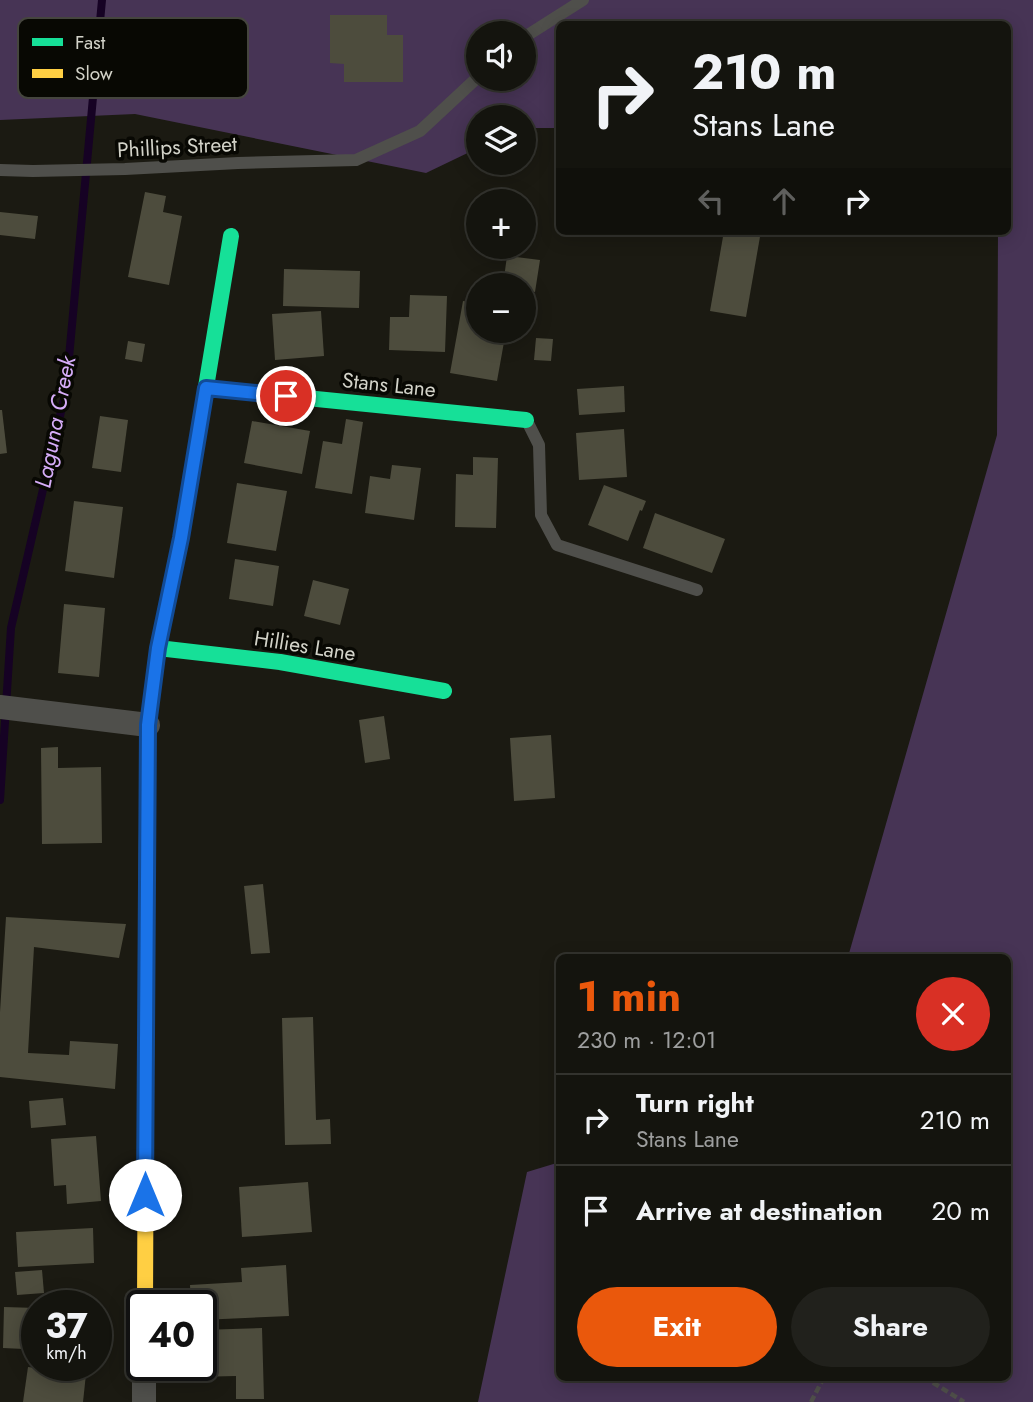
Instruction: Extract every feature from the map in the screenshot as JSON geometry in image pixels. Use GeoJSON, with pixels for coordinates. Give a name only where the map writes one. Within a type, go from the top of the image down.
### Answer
{"type":"FeatureCollection","features":[{"type":"Feature","properties":{"kind":"street"},"geometry":{"type":"LineString","coordinates":[[145,1290],[148,725],[158,648],[181,538],[231,236]]}},
{"type":"Feature","properties":{"kind":"street","name":"Stans Lane"},"geometry":{"type":"LineString","coordinates":[[206,388],[526,420]]}},
{"type":"Feature","properties":{"kind":"street","name":"Hillies Lane"},"geometry":{"type":"LineString","coordinates":[[158,648],[280,662],[444,691]]}},
{"type":"Feature","properties":{"kind":"street"},"geometry":{"type":"LineString","coordinates":[[10,708],[148,725]]}},
{"type":"Feature","properties":{"kind":"street"},"geometry":{"type":"LineString","coordinates":[[144,1381],[144,1402]]}},
{"type":"Feature","properties":{"kind":"lane"},"geometry":{"type":"LineString","coordinates":[[536,30],[583,0]]}},
{"type":"Feature","properties":{"kind":"lane","name":"Phillips Street"},"geometry":{"type":"LineString","coordinates":[[0,170],[125,169],[356,160],[420,131],[466,88]]}},
{"type":"Feature","properties":{"kind":"lane"},"geometry":{"type":"LineString","coordinates":[[526,420],[539,446],[541,515],[557,545],[697,590]]}},
{"type":"Feature","properties":{"kind":"path"},"geometry":{"type":"LineString","coordinates":[[811,1402],[822,1381]]}},
{"type":"Feature","properties":{"kind":"path"},"geometry":{"type":"LineString","coordinates":[[930,1381],[964,1402]]}},
{"type":"Feature","properties":{"kind":"shaded area"},"geometry":{"type":"Polygon","coordinates":[[[0,0],[1033,0],[1033,1402],[478,1402],[527,1172],[556,1163],[556,1381],[1011,1381],[1011,954],[849,954],[997,435],[998,235],[1011,235],[1011,21],[556,21],[556,128],[536,128],[536,105],[466,105],[466,154],[426,173],[135,114],[0,120],[0,0]]]}},
{"type":"Feature","properties":{"kind":"building"},"geometry":{"type":"Polygon","coordinates":[[[330,15],[387,15],[387,35],[403,35],[403,82],[344,82],[344,64],[330,63],[330,15]]]}},
{"type":"Feature","properties":{"kind":"building"},"geometry":{"type":"Polygon","coordinates":[[[145,192],[166,196],[163,212],[182,216],[169,285],[128,277],[145,192]]]}},
{"type":"Feature","properties":{"kind":"building"},"geometry":{"type":"Polygon","coordinates":[[[0,212],[38,216],[35,239],[0,235],[0,212]]]}},
{"type":"Feature","properties":{"kind":"building"},"geometry":{"type":"Polygon","coordinates":[[[723,235],[760,235],[746,317],[710,311],[723,235]]]}},
{"type":"Feature","properties":{"kind":"building"},"geometry":{"type":"Polygon","coordinates":[[[507,259],[540,260],[536,286],[536,273],[505,273],[507,259]]]}},
{"type":"Feature","properties":{"kind":"building"},"geometry":{"type":"Polygon","coordinates":[[[284,269],[360,271],[359,308],[283,306],[284,269]]]}},
{"type":"Feature","properties":{"kind":"building"},"geometry":{"type":"Polygon","coordinates":[[[410,295],[447,296],[445,352],[389,350],[390,317],[409,317],[410,295]]]}},
{"type":"Feature","properties":{"kind":"building"},"geometry":{"type":"Polygon","coordinates":[[[463,301],[466,301],[466,343],[504,343],[497,381],[450,373],[463,301]]]}},
{"type":"Feature","properties":{"kind":"building"},"geometry":{"type":"Polygon","coordinates":[[[321,311],[324,356],[275,360],[272,314],[321,311]]]}},
{"type":"Feature","properties":{"kind":"building"},"geometry":{"type":"Polygon","coordinates":[[[536,338],[553,339],[551,361],[534,360],[536,338]]]}},
{"type":"Feature","properties":{"kind":"building"},"geometry":{"type":"Polygon","coordinates":[[[128,341],[145,344],[142,362],[125,359],[128,341]]]}},
{"type":"Feature","properties":{"kind":"building"},"geometry":{"type":"Polygon","coordinates":[[[624,386],[625,412],[579,415],[577,389],[624,386]]]}},
{"type":"Feature","properties":{"kind":"building"},"geometry":{"type":"Polygon","coordinates":[[[0,410],[7,453],[0,454],[0,410]]]}},
{"type":"Feature","properties":{"kind":"building"},"geometry":{"type":"Polygon","coordinates":[[[100,416],[128,420],[121,472],[92,468],[100,416]]]}},
{"type":"Feature","properties":{"kind":"building"},"geometry":{"type":"Polygon","coordinates":[[[346,419],[363,422],[352,494],[315,488],[323,441],[342,444],[346,419]]]}},
{"type":"Feature","properties":{"kind":"building"},"geometry":{"type":"Polygon","coordinates":[[[252,421],[310,431],[302,474],[244,463],[252,421]]]}},
{"type":"Feature","properties":{"kind":"building"},"geometry":{"type":"Polygon","coordinates":[[[624,429],[627,477],[579,480],[576,433],[624,429]]]}},
{"type":"Feature","properties":{"kind":"building"},"geometry":{"type":"Polygon","coordinates":[[[473,457],[498,458],[496,528],[455,527],[456,474],[473,475],[473,457]]]}},
{"type":"Feature","properties":{"kind":"building"},"geometry":{"type":"Polygon","coordinates":[[[392,465],[421,468],[414,520],[365,513],[370,476],[390,479],[392,465]]]}},
{"type":"Feature","properties":{"kind":"building"},"geometry":{"type":"Polygon","coordinates":[[[237,483],[287,491],[276,551],[227,543],[237,483]]]}},
{"type":"Feature","properties":{"kind":"building"},"geometry":{"type":"Polygon","coordinates":[[[604,485],[646,501],[628,541],[588,525],[604,485]]]}},
{"type":"Feature","properties":{"kind":"building"},"geometry":{"type":"Polygon","coordinates":[[[74,501],[123,507],[114,578],[65,571],[74,501]]]}},
{"type":"Feature","properties":{"kind":"building"},"geometry":{"type":"Polygon","coordinates":[[[655,513],[725,539],[712,573],[643,548],[655,513]]]}},
{"type":"Feature","properties":{"kind":"building"},"geometry":{"type":"Polygon","coordinates":[[[235,559],[279,566],[273,606],[229,599],[235,559]]]}},
{"type":"Feature","properties":{"kind":"building"},"geometry":{"type":"Polygon","coordinates":[[[313,580],[349,589],[340,625],[304,616],[313,580]]]}},
{"type":"Feature","properties":{"kind":"building"},"geometry":{"type":"Polygon","coordinates":[[[64,604],[105,608],[99,677],[58,673],[64,604]]]}},
{"type":"Feature","properties":{"kind":"building"},"geometry":{"type":"Polygon","coordinates":[[[384,716],[390,759],[365,763],[359,720],[384,716]]]}},
{"type":"Feature","properties":{"kind":"building"},"geometry":{"type":"Polygon","coordinates":[[[551,735],[555,798],[514,801],[510,738],[551,735]]]}},
{"type":"Feature","properties":{"kind":"building"},"geometry":{"type":"Polygon","coordinates":[[[58,747],[58,768],[101,767],[102,843],[42,844],[41,748],[58,747]]]}},
{"type":"Feature","properties":{"kind":"building"},"geometry":{"type":"Polygon","coordinates":[[[263,884],[270,953],[251,954],[244,886],[263,884]]]}},
{"type":"Feature","properties":{"kind":"building"},"geometry":{"type":"Polygon","coordinates":[[[6,917],[126,924],[119,958],[34,947],[28,1053],[69,1055],[70,1041],[118,1044],[115,1089],[0,1077],[0,1012],[6,917]]]}},
{"type":"Feature","properties":{"kind":"building"},"geometry":{"type":"Polygon","coordinates":[[[313,1017],[316,1120],[330,1119],[331,1144],[285,1145],[282,1018],[313,1017]]]}},
{"type":"Feature","properties":{"kind":"building"},"geometry":{"type":"Polygon","coordinates":[[[63,1098],[66,1125],[31,1128],[29,1101],[63,1098]]]}},
{"type":"Feature","properties":{"kind":"building"},"geometry":{"type":"Polygon","coordinates":[[[96,1136],[101,1201],[67,1204],[66,1185],[54,1186],[51,1139],[96,1136]]]}},
{"type":"Feature","properties":{"kind":"building"},"geometry":{"type":"Polygon","coordinates":[[[308,1182],[312,1232],[242,1237],[239,1187],[308,1182]]]}},
{"type":"Feature","properties":{"kind":"building"},"geometry":{"type":"Polygon","coordinates":[[[93,1228],[94,1263],[18,1267],[16,1232],[93,1228]]]}},
{"type":"Feature","properties":{"kind":"building"},"geometry":{"type":"Polygon","coordinates":[[[286,1265],[289,1316],[217,1319],[217,1290],[190,1290],[190,1285],[242,1282],[241,1268],[286,1265]]]}},
{"type":"Feature","properties":{"kind":"building"},"geometry":{"type":"Polygon","coordinates":[[[42,1270],[44,1290],[21,1290],[21,1295],[17,1295],[15,1272],[42,1270]]]}},
{"type":"Feature","properties":{"kind":"building"},"geometry":{"type":"Polygon","coordinates":[[[4,1307],[21,1308],[21,1349],[3,1348],[4,1307]]]}},
{"type":"Feature","properties":{"kind":"building"},"geometry":{"type":"Polygon","coordinates":[[[262,1328],[264,1399],[236,1399],[236,1376],[217,1376],[217,1329],[262,1328]]]}},
{"type":"Feature","properties":{"kind":"building"},"geometry":{"type":"Polygon","coordinates":[[[26,1381],[85,1381],[83,1402],[23,1402],[26,1381]]]}},
{"type":"Feature","properties":{"kind":"waterway","name":"Laguna Creek"},"geometry":{"type":"LineString","coordinates":[[100,18],[102,0]]}},
{"type":"Feature","properties":{"kind":"waterway","name":"Laguna Creek"},"geometry":{"type":"LineString","coordinates":[[0,800],[11,628],[66,390],[93,98]]}},
{"type":"Feature","properties":{"kind":"traffic: fast"},"geometry":{"type":"LineString","coordinates":[[147,831],[148,725],[158,648],[181,538],[231,236]]}},
{"type":"Feature","properties":{"kind":"traffic: fast"},"geometry":{"type":"LineString","coordinates":[[206,388],[526,420]]}},
{"type":"Feature","properties":{"kind":"traffic: fast"},"geometry":{"type":"LineString","coordinates":[[158,648],[280,662],[444,691]]}},
{"type":"Feature","properties":{"kind":"traffic: slow"},"geometry":{"type":"LineString","coordinates":[[145,1290],[147,831]]}},
{"type":"Feature","properties":{"kind":"route"},"geometry":{"type":"LineString","coordinates":[[145,1195],[148,725],[158,648],[181,538],[206,388],[286,396]]}}]}
